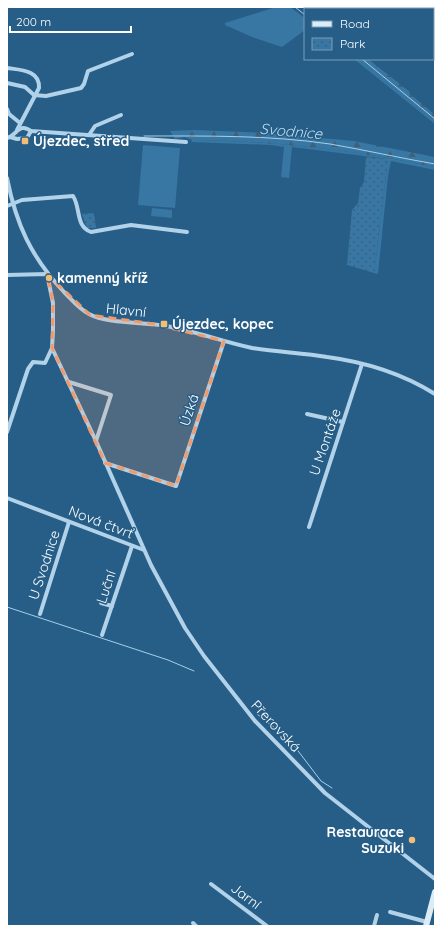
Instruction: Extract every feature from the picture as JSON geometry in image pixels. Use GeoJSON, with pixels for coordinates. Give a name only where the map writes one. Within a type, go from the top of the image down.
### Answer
{"type":"FeatureCollection","features":[{"type":"Feature","properties":{"kind":"main road"},"geometry":{"type":"LineString","coordinates":[[427,924],[435,892]]}},
{"type":"Feature","properties":{"kind":"street"},"geometry":{"type":"LineString","coordinates":[[7,83],[25,87],[34,96],[46,96],[81,88],[84,84],[88,70],[132,54]]}},
{"type":"Feature","properties":{"kind":"street"},"geometry":{"type":"LineString","coordinates":[[7,68],[28,71],[36,75],[39,88],[17,130],[9,138]]}},
{"type":"Feature","properties":{"kind":"street"},"geometry":{"type":"LineString","coordinates":[[7,109],[9,114],[20,123]]}},
{"type":"Feature","properties":{"kind":"street"},"geometry":{"type":"LineString","coordinates":[[89,136],[95,126],[121,115]]}},
{"type":"Feature","properties":{"kind":"street"},"geometry":{"type":"LineString","coordinates":[[17,130],[24,128],[31,131],[186,142]]}},
{"type":"Feature","properties":{"kind":"street"},"geometry":{"type":"LineString","coordinates":[[9,138],[26,138],[31,131]]}},
{"type":"Feature","properties":{"kind":"street","name":"Hlavní"},"geometry":{"type":"LineString","coordinates":[[7,178],[12,203],[28,244],[47,274],[80,308],[90,315],[168,326],[252,348],[329,357],[362,364],[389,372],[411,381],[435,394]]}},
{"type":"Feature","properties":{"kind":"street"},"geometry":{"type":"LineString","coordinates":[[7,206],[22,200],[73,196],[81,223],[87,231],[91,232],[131,225],[187,232]]}},
{"type":"Feature","properties":{"kind":"street"},"geometry":{"type":"LineString","coordinates":[[7,275],[47,274]]}},
{"type":"Feature","properties":{"kind":"street","name":"Nová čtvrť"},"geometry":{"type":"LineString","coordinates":[[47,274],[53,303],[52,348],[96,440],[144,550]]}},
{"type":"Feature","properties":{"kind":"street","name":"Úzká"},"geometry":{"type":"LineString","coordinates":[[105,463],[176,486],[224,341]]}},
{"type":"Feature","properties":{"kind":"street"},"geometry":{"type":"LineString","coordinates":[[7,432],[27,372],[32,362],[45,363],[52,348]]}},
{"type":"Feature","properties":{"kind":"street","name":"U Montáže"},"geometry":{"type":"LineString","coordinates":[[309,527],[362,364]]}},
{"type":"Feature","properties":{"kind":"street"},"geometry":{"type":"LineString","coordinates":[[69,382],[111,395],[96,440]]}},
{"type":"Feature","properties":{"kind":"street"},"geometry":{"type":"LineString","coordinates":[[307,414],[343,422]]}},
{"type":"Feature","properties":{"kind":"street","name":"Nová čtvrť"},"geometry":{"type":"LineString","coordinates":[[7,498],[144,550]]}},
{"type":"Feature","properties":{"kind":"street","name":"U Svodnice"},"geometry":{"type":"LineString","coordinates":[[40,614],[69,522]]}},
{"type":"Feature","properties":{"kind":"street","name":"Luční"},"geometry":{"type":"LineString","coordinates":[[102,635],[132,546]]}},
{"type":"Feature","properties":{"kind":"street","name":"Přerovská"},"geometry":{"type":"LineString","coordinates":[[144,550],[163,590],[185,628],[224,683],[255,721],[325,793],[435,878]]}},
{"type":"Feature","properties":{"kind":"street"},"geometry":{"type":"LineString","coordinates":[[101,603],[112,606]]}},
{"type":"Feature","properties":{"kind":"street","name":"Jarní"},"geometry":{"type":"LineString","coordinates":[[212,884],[267,926]]}},
{"type":"Feature","properties":{"kind":"street"},"geometry":{"type":"LineString","coordinates":[[390,912],[427,924]]}},
{"type":"Feature","properties":{"kind":"street"},"geometry":{"type":"LineString","coordinates":[[374,926],[377,914]]}},
{"type":"Feature","properties":{"kind":"highlighted area"},"geometry":{"type":"Polygon","coordinates":[[[47,274],[90,315],[154,324],[224,341],[176,486],[105,463],[52,348],[53,303],[47,274]]]}},
{"type":"Feature","properties":{"kind":"green space"},"geometry":{"type":"Polygon","coordinates":[[[276,7],[290,7],[304,17],[304,31],[282,47],[252,37],[225,25],[225,23],[276,7]]]}},
{"type":"Feature","properties":{"kind":"green space"},"geometry":{"type":"Polygon","coordinates":[[[355,60],[358,60],[435,122],[435,124],[355,60]]]}},
{"type":"Feature","properties":{"kind":"green space"},"geometry":{"type":"Polygon","coordinates":[[[358,60],[369,60],[410,92],[409,93],[435,115],[435,122],[358,60]]]}},
{"type":"Feature","properties":{"kind":"green space"},"geometry":{"type":"Polygon","coordinates":[[[195,130],[266,133],[354,141],[435,157],[435,167],[345,151],[284,144],[192,140],[185,137],[175,139],[170,131],[195,130]]]}},
{"type":"Feature","properties":{"kind":"green space"},"geometry":{"type":"Polygon","coordinates":[[[192,140],[284,144],[345,151],[435,167],[435,170],[391,161],[388,176],[378,274],[374,273],[388,159],[292,147],[289,178],[281,177],[284,147],[271,145],[191,142],[192,140]]]}},
{"type":"Feature","properties":{"kind":"green space"},"geometry":{"type":"Polygon","coordinates":[[[143,145],[180,148],[175,208],[138,205],[143,145]]]}},
{"type":"Feature","properties":{"kind":"green space"},"geometry":{"type":"Polygon","coordinates":[[[366,157],[388,159],[374,273],[347,265],[352,210],[358,203],[360,188],[364,182],[366,157]]]}},
{"type":"Feature","properties":{"kind":"green space"},"geometry":{"type":"Polygon","coordinates":[[[152,208],[172,210],[172,218],[151,216],[152,208]]]}},
{"type":"Feature","properties":{"kind":"green space"},"geometry":{"type":"Polygon","coordinates":[[[94,213],[96,228],[87,228],[82,214],[94,213]]]}},
{"type":"Feature","properties":{"kind":"waterway"},"geometry":{"type":"LineString","coordinates":[[295,7],[304,14]]}},
{"type":"Feature","properties":{"kind":"waterway"},"geometry":{"type":"LineString","coordinates":[[363,60],[435,119]]}},
{"type":"Feature","properties":{"kind":"waterway","name":"Svodnice"},"geometry":{"type":"LineString","coordinates":[[144,136],[237,137],[307,141],[343,146],[435,164]]}},
{"type":"Feature","properties":{"kind":"waterway"},"geometry":{"type":"LineString","coordinates":[[7,607],[168,660],[194,671]]}},
{"type":"Feature","properties":{"kind":"waterway"},"geometry":{"type":"LineString","coordinates":[[257,714],[289,739],[321,781],[332,788]]}},
{"type":"Feature","properties":{"kind":"place","name":"Újezdec, střed"},"geometry":{"type":"Point","coordinates":[25,141]}},
{"type":"Feature","properties":{"kind":"place","name":"kamenný kříž"},"geometry":{"type":"Point","coordinates":[49,278]}},
{"type":"Feature","properties":{"kind":"place","name":"Újezdec, kopec"},"geometry":{"type":"Point","coordinates":[164,324]}},
{"type":"Feature","properties":{"kind":"place","name":"Restaurace Suzuki"},"geometry":{"type":"Point","coordinates":[412,840]}}]}
